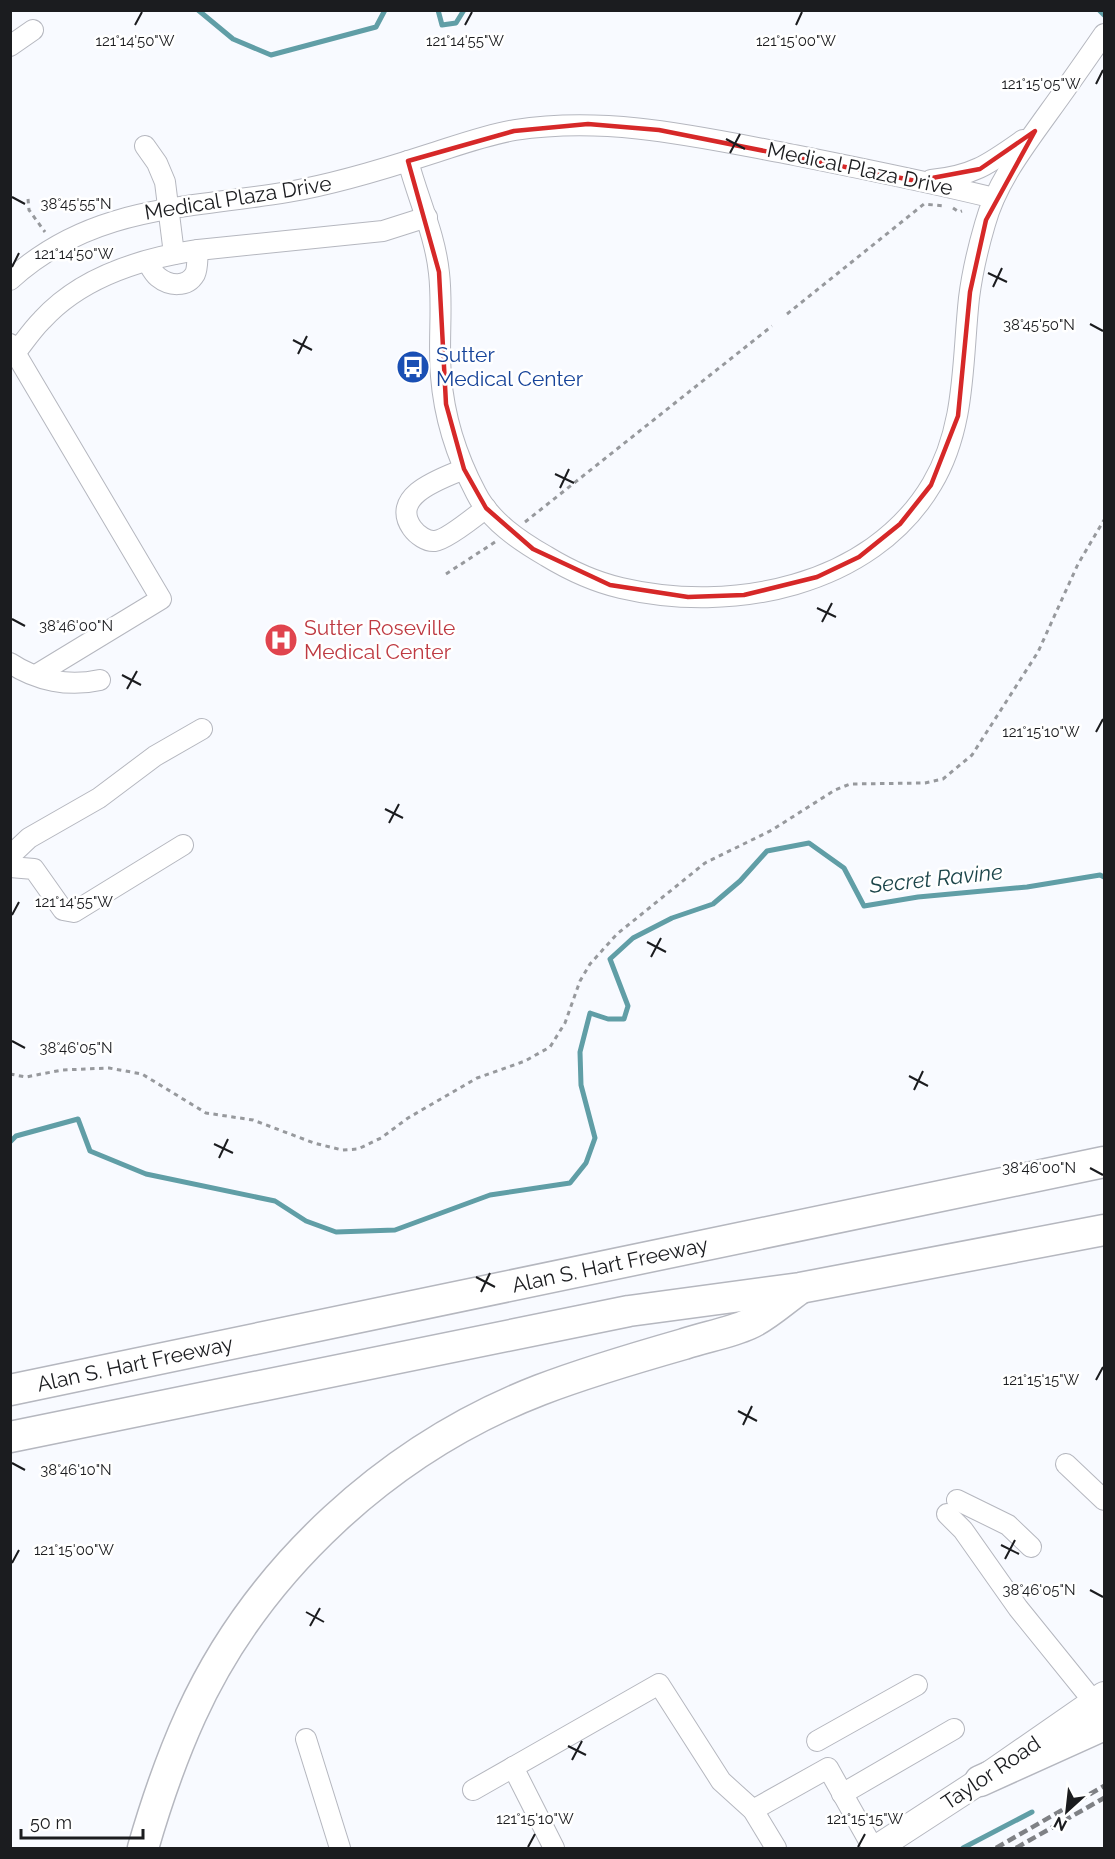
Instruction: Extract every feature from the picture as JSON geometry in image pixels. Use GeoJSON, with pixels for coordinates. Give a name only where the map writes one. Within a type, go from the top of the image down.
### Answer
{"type":"FeatureCollection","features":[{"type":"Feature","properties":{"kind":"highway","name":"Alan S. Hart Freeway"},"geometry":{"type":"LineString","coordinates":[[10,1390],[1104,1162]]}},
{"type":"Feature","properties":{"kind":"highway"},"geometry":{"type":"LineString","coordinates":[[10,1437],[629,1311],[800,1288],[1104,1230]]}},
{"type":"Feature","properties":{"kind":"highway"},"geometry":{"type":"LineString","coordinates":[[143,1848],[168,1767],[191,1713],[217,1666],[248,1617],[283,1572],[354,1502],[401,1465],[488,1414],[538,1391],[606,1367],[751,1324],[800,1288]]}},
{"type":"Feature","properties":{"kind":"highway"},"geometry":{"type":"LineString","coordinates":[[980,1781],[1101,1707]]}},
{"type":"Feature","properties":{"kind":"main road","name":"Taylor Road"},"geometry":{"type":"LineString","coordinates":[[875,1848],[980,1781]]}},
{"type":"Feature","properties":{"kind":"street"},"geometry":{"type":"LineString","coordinates":[[10,46],[33,30]]}},
{"type":"Feature","properties":{"kind":"street"},"geometry":{"type":"LineString","coordinates":[[408,161],[434,240],[439,272],[441,378],[453,435],[464,469],[478,498],[510,532],[533,549],[567,568],[610,585],[642,593],[688,597],[713,598],[744,595],[791,585],[859,557],[880,543],[917,505],[931,485],[943,462],[958,416],[970,292],[983,229],[994,198],[1012,164],[1104,34]]}},
{"type":"Feature","properties":{"kind":"street","name":"Medical Plaza Drive"},"geometry":{"type":"LineString","coordinates":[[10,280],[55,246],[93,227],[134,215],[324,186],[496,134],[544,127],[588,124],[687,134],[994,198]]}},
{"type":"Feature","properties":{"kind":"street"},"geometry":{"type":"LineString","coordinates":[[916,181],[954,177],[980,169],[1035,131]]}},
{"type":"Feature","properties":{"kind":"street"},"geometry":{"type":"LineString","coordinates":[[145,146],[165,182],[174,254]]}},
{"type":"Feature","properties":{"kind":"street"},"geometry":{"type":"LineString","coordinates":[[36,675],[161,599],[136,570],[84,483],[13,349],[62,302],[101,278],[147,261],[198,250],[383,231],[427,217]]}},
{"type":"Feature","properties":{"kind":"street"},"geometry":{"type":"LineString","coordinates":[[147,261],[158,276],[172,285],[179,284],[188,281],[196,273],[198,250]]}},
{"type":"Feature","properties":{"kind":"street"},"geometry":{"type":"LineString","coordinates":[[464,469],[428,484],[415,495],[408,505],[406,516],[415,533],[434,541],[444,538],[486,508]]}},
{"type":"Feature","properties":{"kind":"street"},"geometry":{"type":"LineString","coordinates":[[10,663],[23,671],[53,681],[100,680]]}},
{"type":"Feature","properties":{"kind":"street"},"geometry":{"type":"LineString","coordinates":[[10,856],[29,838],[99,798],[155,756],[202,729]]}},
{"type":"Feature","properties":{"kind":"street"},"geometry":{"type":"LineString","coordinates":[[10,867],[34,870],[63,910],[74,912],[183,845]]}},
{"type":"Feature","properties":{"kind":"street"},"geometry":{"type":"LineString","coordinates":[[1066,1464],[1104,1500]]}},
{"type":"Feature","properties":{"kind":"street"},"geometry":{"type":"LineString","coordinates":[[1031,1547],[1008,1525],[952,1507],[963,1530],[1018,1608],[1101,1707]]}},
{"type":"Feature","properties":{"kind":"street"},"geometry":{"type":"LineString","coordinates":[[472,1790],[659,1684],[721,1780],[753,1810],[776,1848]]}},
{"type":"Feature","properties":{"kind":"street"},"geometry":{"type":"LineString","coordinates":[[817,1741],[916,1685]]}},
{"type":"Feature","properties":{"kind":"street"},"geometry":{"type":"LineString","coordinates":[[842,1794],[954,1729]]}},
{"type":"Feature","properties":{"kind":"street"},"geometry":{"type":"LineString","coordinates":[[306,1739],[340,1848]]}},
{"type":"Feature","properties":{"kind":"street"},"geometry":{"type":"LineString","coordinates":[[513,1767],[554,1848]]}},
{"type":"Feature","properties":{"kind":"street"},"geometry":{"type":"LineString","coordinates":[[753,1810],[828,1768],[875,1848]]}},
{"type":"Feature","properties":{"kind":"path"},"geometry":{"type":"LineString","coordinates":[[28,199],[29,210],[55,246]]}},
{"type":"Feature","properties":{"kind":"path"},"geometry":{"type":"LineString","coordinates":[[787,314],[924,204],[951,207],[959,213],[962,211]]}},
{"type":"Feature","properties":{"kind":"path"},"geometry":{"type":"LineString","coordinates":[[446,574],[534,516],[772,326]]}},
{"type":"Feature","properties":{"kind":"path"},"geometry":{"type":"LineString","coordinates":[[10,1074],[26,1077],[62,1070],[109,1068],[142,1074],[206,1113],[253,1120],[314,1143],[342,1150],[358,1149],[381,1138],[408,1118],[477,1078],[525,1061],[550,1047],[565,1023],[580,981],[590,964],[617,934],[705,863],[772,830],[835,790],[850,784],[925,783],[944,779],[972,754],[1038,652],[1078,564],[1104,520]]}},
{"type":"Feature","properties":{"kind":"highlighted area"},"geometry":{"type":"Polygon","coordinates":[[[588,124],[659,130],[916,181],[980,169],[1035,131],[986,220],[970,292],[958,416],[931,485],[900,524],[859,557],[817,577],[744,595],[688,597],[610,585],[533,549],[486,508],[464,469],[446,404],[439,272],[408,161],[514,131],[588,124]]]}},
{"type":"Feature","properties":{"kind":"waterway"},"geometry":{"type":"LineString","coordinates":[[198,10],[233,39],[271,55],[376,27],[385,10]]}},
{"type":"Feature","properties":{"kind":"waterway"},"geometry":{"type":"LineString","coordinates":[[438,10],[442,25],[456,23],[464,10]]}},
{"type":"Feature","properties":{"kind":"waterway"},"geometry":{"type":"LineString","coordinates":[[1099,10],[1104,15]]}},
{"type":"Feature","properties":{"kind":"waterway","name":"Secret Ravine"},"geometry":{"type":"LineString","coordinates":[[10,1142],[16,1136],[78,1119],[90,1151],[146,1174],[275,1201],[306,1221],[336,1232],[395,1230],[490,1195],[570,1183],[586,1163],[595,1138],[581,1085],[580,1052],[590,1013],[608,1019],[624,1019],[628,1006],[610,959],[633,938],[672,918],[713,904],[740,881],[767,851],[809,843],[844,868],[864,906],[918,897],[1027,887],[1100,875],[1104,877]]}},
{"type":"Feature","properties":{"kind":"waterway"},"geometry":{"type":"LineString","coordinates":[[963,1848],[1032,1812]]}},
{"type":"Feature","properties":{"kind":"railway"},"geometry":{"type":"LineString","coordinates":[[996,1848],[1104,1786]]}},
{"type":"Feature","properties":{"kind":"railway"},"geometry":{"type":"LineString","coordinates":[[1016,1848],[1104,1798]]}},
{"type":"Feature","properties":{"kind":"place","name":"Sutter Medical Center"},"geometry":{"type":"Point","coordinates":[413,367]}},
{"type":"Feature","properties":{"kind":"place","name":"Sutter Roseville Medical Center"},"geometry":{"type":"Point","coordinates":[281,640]}}]}
